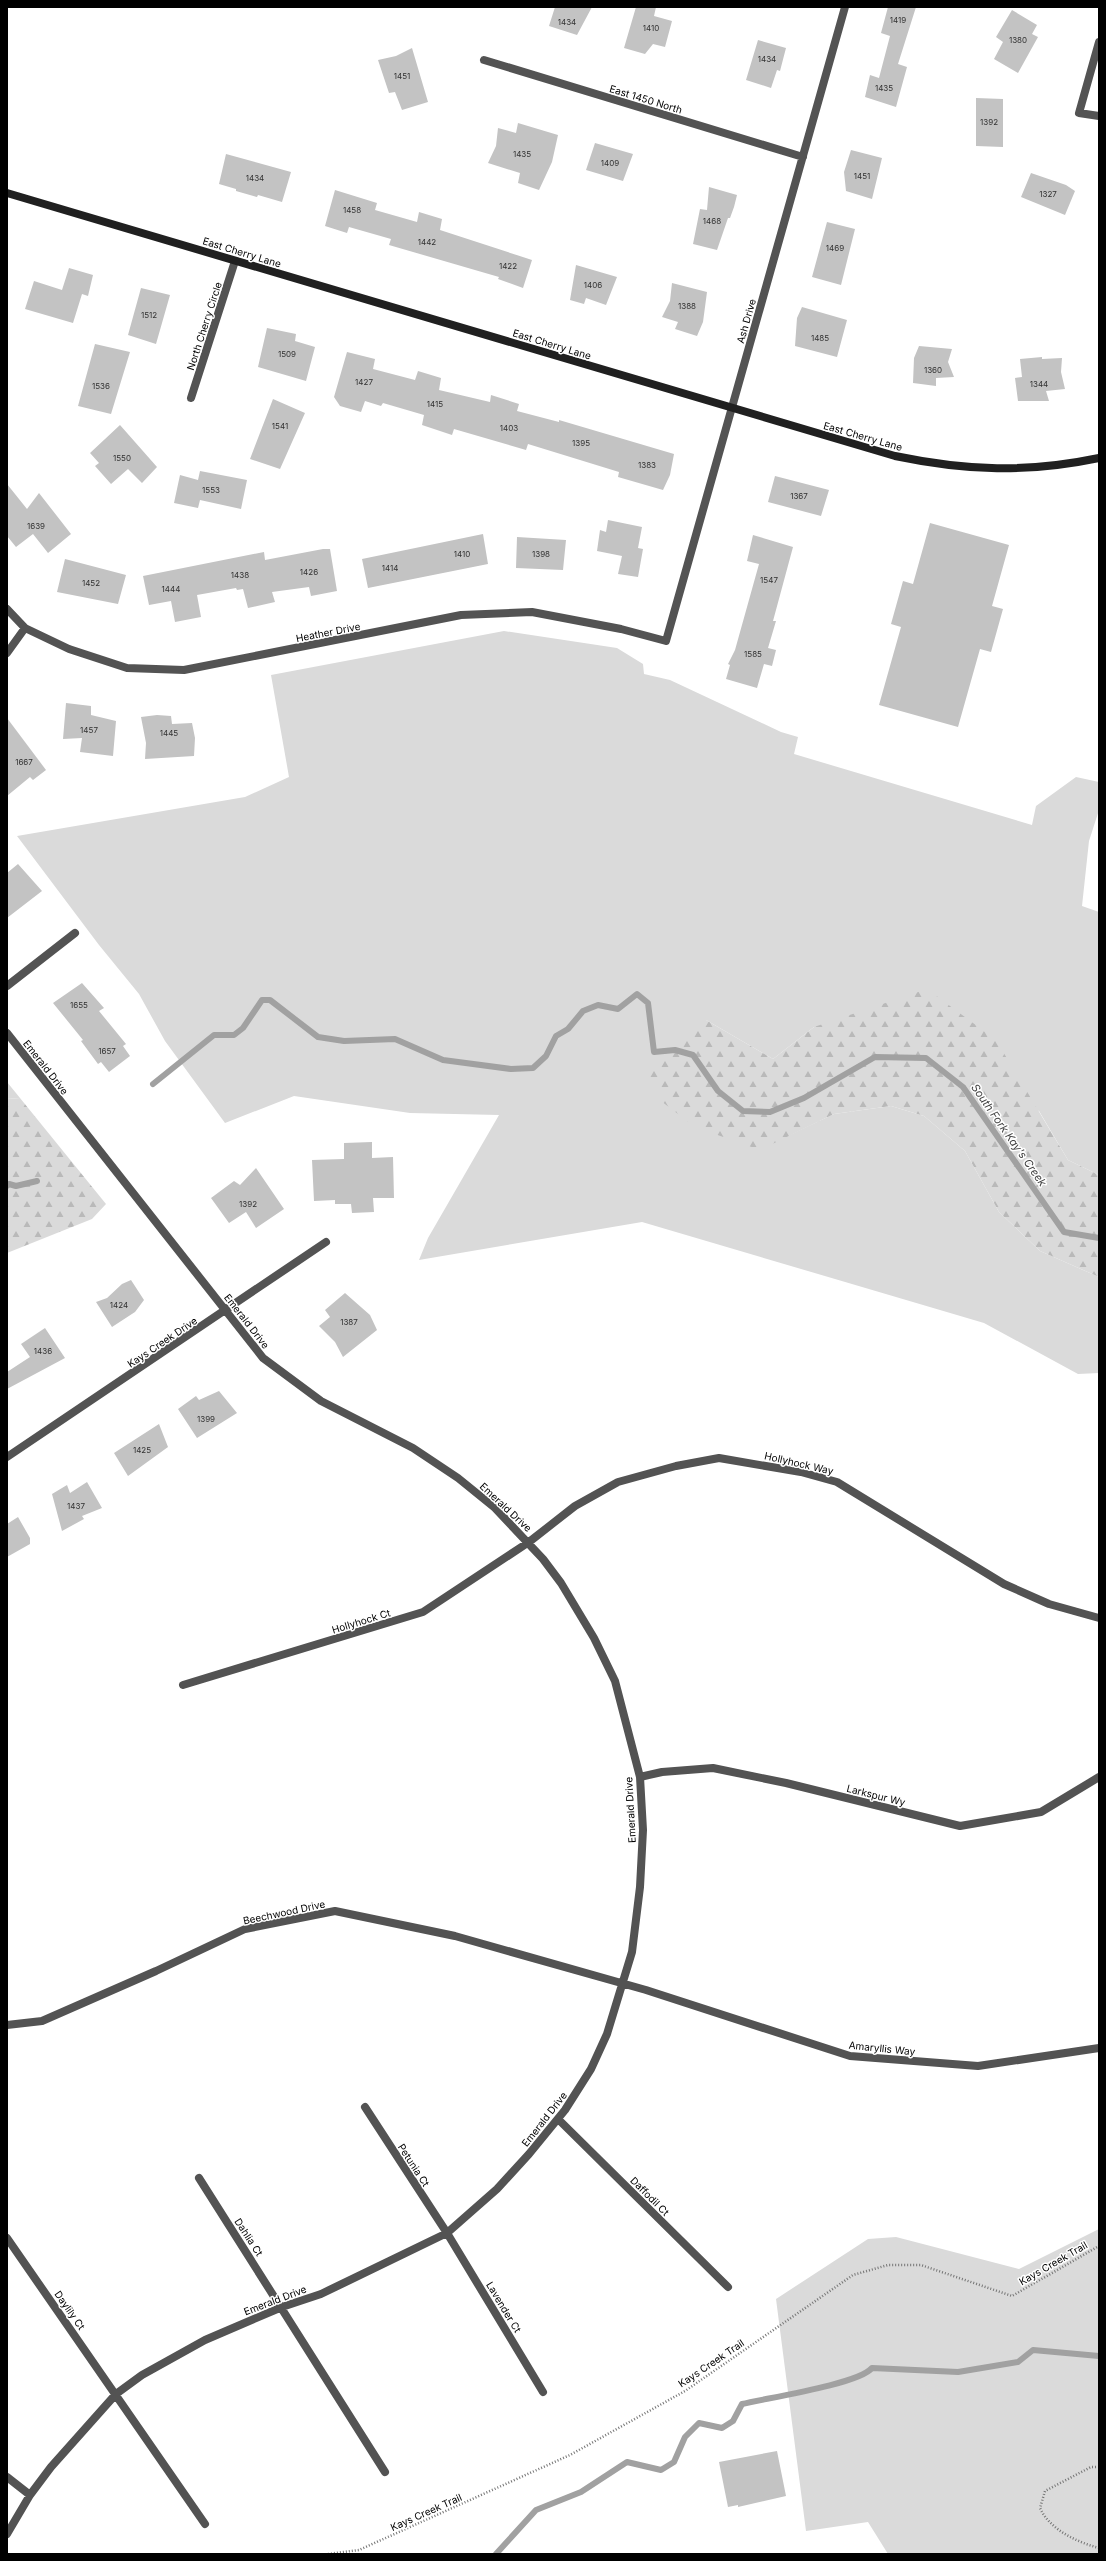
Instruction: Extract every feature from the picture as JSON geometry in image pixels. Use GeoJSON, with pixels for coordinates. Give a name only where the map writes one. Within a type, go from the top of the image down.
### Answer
{"type":"FeatureCollection","features":[{"type":"Feature","properties":{"kind":"street","name":"Ash Drive"},"geometry":{"type":"LineString","coordinates":[[666,641],[845,7]]}},
{"type":"Feature","properties":{"kind":"street"},"geometry":{"type":"LineString","coordinates":[[1099,42],[1078,113],[1099,116]]}},
{"type":"Feature","properties":{"kind":"street","name":"East 1450 North"},"geometry":{"type":"LineString","coordinates":[[484,60],[803,157]]}},
{"type":"Feature","properties":{"kind":"street","name":"East Cherry Lane"},"geometry":{"type":"LineString","coordinates":[[7,193],[895,456],[944,466],[1002,469],[1063,466],[1099,458]]}},
{"type":"Feature","properties":{"kind":"street","name":"North Cherry Circle"},"geometry":{"type":"LineString","coordinates":[[192,398],[235,260]]}},
{"type":"Feature","properties":{"kind":"street","name":"Heather Drive"},"geometry":{"type":"LineString","coordinates":[[7,609],[25,628],[69,649],[127,668],[184,670],[461,615],[532,612],[621,629],[666,641]]}},
{"type":"Feature","properties":{"kind":"street"},"geometry":{"type":"LineString","coordinates":[[7,653],[25,628]]}},
{"type":"Feature","properties":{"kind":"street"},"geometry":{"type":"LineString","coordinates":[[7,986],[75,933]]}},
{"type":"Feature","properties":{"kind":"street","name":"Emerald Drive"},"geometry":{"type":"LineString","coordinates":[[7,1033],[263,1358],[320,1401],[413,1448],[458,1478],[495,1508],[529,1542],[561,1583],[594,1638],[616,1681],[640,1777],[642,1830],[640,1887],[632,1952],[624,1983],[607,2034],[591,2069],[558,2119],[497,2189],[447,2233],[321,2294],[282,2306],[205,2340],[142,2375],[116,2394],[90,2420],[30,2495],[7,2534]]}},
{"type":"Feature","properties":{"kind":"street","name":"Kays Creek Drive"},"geometry":{"type":"LineString","coordinates":[[7,1458],[326,1242]]}},
{"type":"Feature","properties":{"kind":"street","name":"Hollyhock Way"},"geometry":{"type":"LineString","coordinates":[[529,1542],[575,1506],[618,1482],[676,1466],[719,1458],[801,1472],[837,1482],[1004,1584],[1049,1604],[1099,1618]]}},
{"type":"Feature","properties":{"kind":"street","name":"Hollyhock Ct"},"geometry":{"type":"LineString","coordinates":[[183,1685],[423,1612],[529,1542]]}},
{"type":"Feature","properties":{"kind":"street","name":"Larkspur Wy"},"geometry":{"type":"LineString","coordinates":[[640,1777],[662,1772],[713,1768],[786,1783],[960,1826],[1041,1812],[1099,1778]]}},
{"type":"Feature","properties":{"kind":"street","name":"Beechwood Drive"},"geometry":{"type":"LineString","coordinates":[[7,2025],[42,2021],[156,1971],[245,1929],[335,1911],[455,1936],[624,1983]]}},
{"type":"Feature","properties":{"kind":"street","name":"Amaryllis Way"},"geometry":{"type":"LineString","coordinates":[[624,1983],[850,2056],[978,2066],[1099,2048]]}},
{"type":"Feature","properties":{"kind":"street","name":"Petunia Ct"},"geometry":{"type":"LineString","coordinates":[[365,2107],[447,2233]]}},
{"type":"Feature","properties":{"kind":"street","name":"Daffodil Ct"},"geometry":{"type":"LineString","coordinates":[[558,2119],[728,2287]]}},
{"type":"Feature","properties":{"kind":"street","name":"Dahlia Ct"},"geometry":{"type":"LineString","coordinates":[[199,2178],[282,2306],[385,2472]]}},
{"type":"Feature","properties":{"kind":"street","name":"Lavender Ct"},"geometry":{"type":"LineString","coordinates":[[447,2233],[543,2392]]}},
{"type":"Feature","properties":{"kind":"street","name":"Daylily Ct"},"geometry":{"type":"LineString","coordinates":[[7,2238],[205,2524]]}},
{"type":"Feature","properties":{"kind":"street"},"geometry":{"type":"LineString","coordinates":[[7,2477],[30,2495]]}},
{"type":"Feature","properties":{"kind":"path","name":"Kays Creek Trail"},"geometry":{"type":"LineString","coordinates":[[328,2554],[359,2550],[570,2454],[685,2391],[853,2275],[888,2265],[921,2265],[1012,2296],[1099,2246]]}},
{"type":"Feature","properties":{"kind":"path"},"geometry":{"type":"LineString","coordinates":[[1099,2467],[1091,2467],[1045,2491],[1040,2508],[1045,2518],[1056,2528],[1084,2544],[1099,2548]]}},
{"type":"Feature","properties":{"kind":"green space"},"geometry":{"type":"Polygon","coordinates":[[[504,631],[617,648],[643,664],[644,674],[670,680],[781,732],[798,737],[794,754],[1032,825],[1036,806],[1076,777],[1099,782],[1099,810],[1089,841],[1082,906],[1099,912],[1099,1175],[1068,1160],[1039,1111],[814,1027],[773,1059],[706,1020],[760,1149],[834,1114],[891,1106],[924,1116],[965,1151],[999,1212],[1040,1251],[1099,1277],[1099,1373],[1078,1374],[984,1323],[642,1222],[419,1260],[428,1238],[499,1115],[410,1113],[294,1096],[225,1123],[165,1041],[139,994],[99,945],[17,836],[245,797],[289,777],[271,675],[504,631]]]}},
{"type":"Feature","properties":{"kind":"green space"},"geometry":{"type":"Polygon","coordinates":[[[927,989],[996,1040],[1068,1160],[1099,1175],[1099,1277],[1040,1251],[999,1212],[965,1151],[924,1116],[891,1106],[834,1114],[760,1150],[695,1127],[661,1101],[644,1073],[706,1020],[773,1059],[814,1027],[927,989]]]}},
{"type":"Feature","properties":{"kind":"green space"},"geometry":{"type":"Polygon","coordinates":[[[7,1082],[20,1098],[7,1099],[7,1082]]]}},
{"type":"Feature","properties":{"kind":"green space"},"geometry":{"type":"Polygon","coordinates":[[[20,1098],[106,1204],[92,1219],[7,1253],[7,1099],[20,1098]]]}},
{"type":"Feature","properties":{"kind":"green space"},"geometry":{"type":"Polygon","coordinates":[[[1099,2229],[1099,2554],[888,2554],[868,2522],[806,2531],[776,2299],[868,2239],[896,2237],[1019,2269],[1099,2229]]]}},
{"type":"Feature","properties":{"kind":"building"},"geometry":{"type":"Polygon","coordinates":[[[555,7],[592,7],[577,35],[549,26],[555,7]]]}},
{"type":"Feature","properties":{"kind":"building"},"geometry":{"type":"Polygon","coordinates":[[[636,7],[656,7],[654,16],[672,21],[665,47],[653,44],[645,54],[624,48],[636,7]]]}},
{"type":"Feature","properties":{"kind":"building"},"geometry":{"type":"Polygon","coordinates":[[[888,7],[916,7],[898,64],[907,67],[896,107],[865,97],[870,75],[879,78],[890,36],[881,33],[888,7]]]}},
{"type":"Feature","properties":{"kind":"building"},"geometry":{"type":"Polygon","coordinates":[[[1012,10],[1037,25],[1032,34],[1038,37],[1018,73],[994,59],[1003,42],[996,37],[1012,10]]]}},
{"type":"Feature","properties":{"kind":"building"},"geometry":{"type":"Polygon","coordinates":[[[758,40],[786,48],[780,71],[777,70],[771,88],[746,80],[758,40]]]}},
{"type":"Feature","properties":{"kind":"building"},"geometry":{"type":"Polygon","coordinates":[[[412,48],[428,102],[402,110],[395,92],[389,93],[378,60],[396,56],[412,48]]]}},
{"type":"Feature","properties":{"kind":"building"},"geometry":{"type":"Polygon","coordinates":[[[976,98],[1003,99],[1003,147],[976,146],[976,98]]]}},
{"type":"Feature","properties":{"kind":"building"},"geometry":{"type":"Polygon","coordinates":[[[518,123],[558,135],[552,162],[539,190],[518,183],[520,173],[488,163],[496,146],[498,128],[516,133],[518,123]]]}},
{"type":"Feature","properties":{"kind":"building"},"geometry":{"type":"Polygon","coordinates":[[[595,143],[633,154],[623,181],[586,170],[595,143]]]}},
{"type":"Feature","properties":{"kind":"building"},"geometry":{"type":"Polygon","coordinates":[[[851,150],[882,158],[872,199],[846,191],[844,172],[851,150]]]}},
{"type":"Feature","properties":{"kind":"building"},"geometry":{"type":"Polygon","coordinates":[[[226,154],[291,172],[282,202],[258,195],[257,197],[236,191],[236,189],[219,184],[226,154]]]}},
{"type":"Feature","properties":{"kind":"building"},"geometry":{"type":"Polygon","coordinates":[[[1031,173],[1066,185],[1075,191],[1065,215],[1021,197],[1031,173]]]}},
{"type":"Feature","properties":{"kind":"building"},"geometry":{"type":"Polygon","coordinates":[[[709,187],[737,195],[730,218],[728,218],[717,250],[693,244],[700,209],[707,210],[709,187]]]}},
{"type":"Feature","properties":{"kind":"building"},"geometry":{"type":"Polygon","coordinates":[[[335,190],[377,203],[375,210],[417,222],[419,212],[442,219],[440,230],[532,260],[523,288],[498,279],[499,277],[389,245],[391,239],[349,227],[347,233],[325,226],[335,190]]]}},
{"type":"Feature","properties":{"kind":"building"},"geometry":{"type":"Polygon","coordinates":[[[827,222],[855,229],[841,285],[812,277],[827,222]]]}},
{"type":"Feature","properties":{"kind":"building"},"geometry":{"type":"Polygon","coordinates":[[[576,265],[617,277],[606,305],[586,298],[584,304],[570,300],[576,265]]]}},
{"type":"Feature","properties":{"kind":"building"},"geometry":{"type":"Polygon","coordinates":[[[69,268],[93,275],[88,296],[82,294],[73,323],[25,309],[34,281],[62,290],[69,268]]]}},
{"type":"Feature","properties":{"kind":"building"},"geometry":{"type":"Polygon","coordinates":[[[672,283],[707,292],[703,322],[697,336],[675,329],[678,322],[662,317],[670,301],[672,283]]]}},
{"type":"Feature","properties":{"kind":"building"},"geometry":{"type":"Polygon","coordinates":[[[141,288],[170,295],[156,344],[128,335],[141,288]]]}},
{"type":"Feature","properties":{"kind":"building"},"geometry":{"type":"Polygon","coordinates":[[[802,307],[847,320],[837,357],[795,346],[797,318],[802,307]]]}},
{"type":"Feature","properties":{"kind":"building"},"geometry":{"type":"Polygon","coordinates":[[[267,328],[296,334],[295,341],[315,347],[306,381],[258,367],[267,328]]]}},
{"type":"Feature","properties":{"kind":"building"},"geometry":{"type":"Polygon","coordinates":[[[95,344],[130,352],[111,414],[78,406],[95,344]]]}},
{"type":"Feature","properties":{"kind":"building"},"geometry":{"type":"Polygon","coordinates":[[[919,346],[952,349],[948,362],[954,377],[936,378],[936,386],[913,383],[914,358],[919,346]]]}},
{"type":"Feature","properties":{"kind":"building"},"geometry":{"type":"Polygon","coordinates":[[[347,352],[375,359],[373,369],[415,380],[418,371],[441,378],[439,390],[490,402],[491,395],[519,404],[517,411],[559,422],[559,420],[674,454],[670,475],[663,490],[618,477],[619,472],[528,444],[526,450],[454,429],[452,435],[422,425],[424,415],[383,403],[381,406],[365,401],[361,412],[340,406],[334,397],[347,352]]]}},
{"type":"Feature","properties":{"kind":"building"},"geometry":{"type":"Polygon","coordinates":[[[1042,357],[1042,359],[1062,358],[1061,372],[1065,389],[1046,391],[1049,401],[1018,401],[1015,378],[1022,377],[1020,359],[1042,357]]]}},
{"type":"Feature","properties":{"kind":"building"},"geometry":{"type":"Polygon","coordinates":[[[273,399],[305,413],[280,469],[250,459],[273,399]]]}},
{"type":"Feature","properties":{"kind":"building"},"geometry":{"type":"Polygon","coordinates":[[[120,425],[157,467],[142,483],[128,469],[111,484],[95,466],[99,463],[90,453],[120,425]]]}},
{"type":"Feature","properties":{"kind":"building"},"geometry":{"type":"Polygon","coordinates":[[[200,471],[247,480],[241,509],[200,500],[198,508],[174,503],[180,475],[198,480],[200,471]]]}},
{"type":"Feature","properties":{"kind":"building"},"geometry":{"type":"Polygon","coordinates":[[[775,476],[829,490],[821,516],[768,502],[775,476]]]}},
{"type":"Feature","properties":{"kind":"building"},"geometry":{"type":"Polygon","coordinates":[[[7,484],[27,509],[39,493],[71,534],[48,553],[33,534],[16,547],[7,536],[7,484]]]}},
{"type":"Feature","properties":{"kind":"building"},"geometry":{"type":"Polygon","coordinates":[[[608,520],[642,527],[638,548],[643,549],[638,577],[618,574],[622,556],[597,551],[600,530],[606,532],[608,520]]]}},
{"type":"Feature","properties":{"kind":"building"},"geometry":{"type":"Polygon","coordinates":[[[930,523],[1009,545],[992,606],[1003,609],[991,652],[980,649],[958,727],[879,705],[901,627],[891,624],[903,581],[913,584],[930,523]]]}},
{"type":"Feature","properties":{"kind":"building"},"geometry":{"type":"Polygon","coordinates":[[[483,534],[488,564],[368,588],[362,559],[483,534]]]}},
{"type":"Feature","properties":{"kind":"building"},"geometry":{"type":"Polygon","coordinates":[[[753,535],[793,547],[773,621],[776,621],[768,648],[776,650],[772,666],[764,664],[757,688],[726,679],[730,665],[728,664],[735,650],[759,564],[747,561],[753,535]]]}},
{"type":"Feature","properties":{"kind":"building"},"geometry":{"type":"Polygon","coordinates":[[[517,537],[566,540],[563,570],[516,568],[517,537]]]}},
{"type":"Feature","properties":{"kind":"building"},"geometry":{"type":"Polygon","coordinates":[[[330,549],[337,591],[311,596],[309,587],[272,592],[275,602],[248,608],[243,589],[237,590],[236,588],[197,595],[201,617],[175,622],[171,601],[149,605],[143,576],[264,552],[265,560],[330,549]]]}},
{"type":"Feature","properties":{"kind":"building"},"geometry":{"type":"Polygon","coordinates":[[[65,559],[126,575],[118,604],[57,592],[65,559]]]}},
{"type":"Feature","properties":{"kind":"building"},"geometry":{"type":"Polygon","coordinates":[[[66,703],[91,706],[91,715],[116,721],[113,756],[80,752],[82,738],[63,739],[66,703]]]}},
{"type":"Feature","properties":{"kind":"building"},"geometry":{"type":"Polygon","coordinates":[[[157,715],[171,716],[172,724],[192,723],[195,738],[194,756],[145,759],[146,743],[141,717],[157,715]]]}},
{"type":"Feature","properties":{"kind":"building"},"geometry":{"type":"Polygon","coordinates":[[[7,718],[46,770],[33,780],[30,777],[7,796],[7,718]]]}},
{"type":"Feature","properties":{"kind":"building"},"geometry":{"type":"Polygon","coordinates":[[[18,864],[42,891],[7,918],[7,873],[18,864]]]}},
{"type":"Feature","properties":{"kind":"building"},"geometry":{"type":"Polygon","coordinates":[[[82,983],[104,1008],[99,1011],[126,1044],[123,1046],[130,1056],[109,1072],[101,1062],[98,1064],[81,1041],[83,1040],[53,1003],[82,983]]]}},
{"type":"Feature","properties":{"kind":"building"},"geometry":{"type":"Polygon","coordinates":[[[372,1142],[372,1158],[393,1157],[394,1198],[373,1198],[374,1212],[352,1213],[351,1204],[335,1204],[335,1200],[314,1201],[312,1160],[344,1159],[344,1143],[372,1142]]]}},
{"type":"Feature","properties":{"kind":"building"},"geometry":{"type":"Polygon","coordinates":[[[256,1168],[284,1209],[256,1228],[246,1212],[229,1223],[211,1198],[234,1181],[240,1185],[256,1168]]]}},
{"type":"Feature","properties":{"kind":"building"},"geometry":{"type":"Polygon","coordinates":[[[131,1280],[144,1300],[135,1312],[112,1327],[96,1302],[107,1298],[122,1284],[131,1280]]]}},
{"type":"Feature","properties":{"kind":"building"},"geometry":{"type":"Polygon","coordinates":[[[345,1293],[370,1315],[377,1330],[343,1357],[335,1342],[319,1326],[330,1317],[325,1310],[345,1293]]]}},
{"type":"Feature","properties":{"kind":"building"},"geometry":{"type":"Polygon","coordinates":[[[45,1328],[65,1358],[7,1389],[7,1372],[30,1357],[21,1344],[45,1328]]]}},
{"type":"Feature","properties":{"kind":"building"},"geometry":{"type":"Polygon","coordinates":[[[219,1391],[237,1413],[197,1438],[178,1409],[196,1396],[199,1400],[219,1391]]]}},
{"type":"Feature","properties":{"kind":"building"},"geometry":{"type":"Polygon","coordinates":[[[159,1424],[168,1447],[128,1476],[114,1453],[159,1424]]]}},
{"type":"Feature","properties":{"kind":"building"},"geometry":{"type":"Polygon","coordinates":[[[87,1482],[102,1508],[82,1516],[84,1519],[62,1531],[52,1494],[67,1485],[70,1493],[87,1482]]]}},
{"type":"Feature","properties":{"kind":"building"},"geometry":{"type":"Polygon","coordinates":[[[18,1517],[30,1538],[30,1544],[7,1557],[7,1524],[18,1517]]]}},
{"type":"Feature","properties":{"kind":"building"},"geometry":{"type":"Polygon","coordinates":[[[777,2451],[786,2496],[738,2507],[738,2505],[728,2507],[719,2462],[777,2451]]]}},
{"type":"Feature","properties":{"kind":"waterway","name":"South Fork Kay's Creek"},"geometry":{"type":"LineString","coordinates":[[153,1084],[214,1035],[234,1035],[243,1028],[262,1000],[270,1000],[318,1037],[344,1041],[395,1039],[443,1060],[511,1069],[533,1068],[546,1056],[556,1036],[568,1029],[583,1011],[598,1005],[618,1009],[637,994],[648,1003],[654,1052],[675,1050],[693,1055],[718,1091],[743,1111],[770,1112],[804,1098],[875,1057],[926,1058],[963,1087],[1064,1232],[1099,1238]]}},
{"type":"Feature","properties":{"kind":"waterway","name":"South Fork Kay's Creek"},"geometry":{"type":"LineString","coordinates":[[7,1186],[9,1184],[16,1186],[37,1181]]}},
{"type":"Feature","properties":{"kind":"waterway"},"geometry":{"type":"LineString","coordinates":[[496,2554],[536,2510],[581,2492],[627,2462],[661,2470],[674,2462],[685,2437],[699,2423],[722,2428],[733,2421],[742,2404],[832,2385],[850,2380],[864,2374],[872,2368],[958,2372],[1018,2362],[1033,2350],[1099,2356]]}}]}
